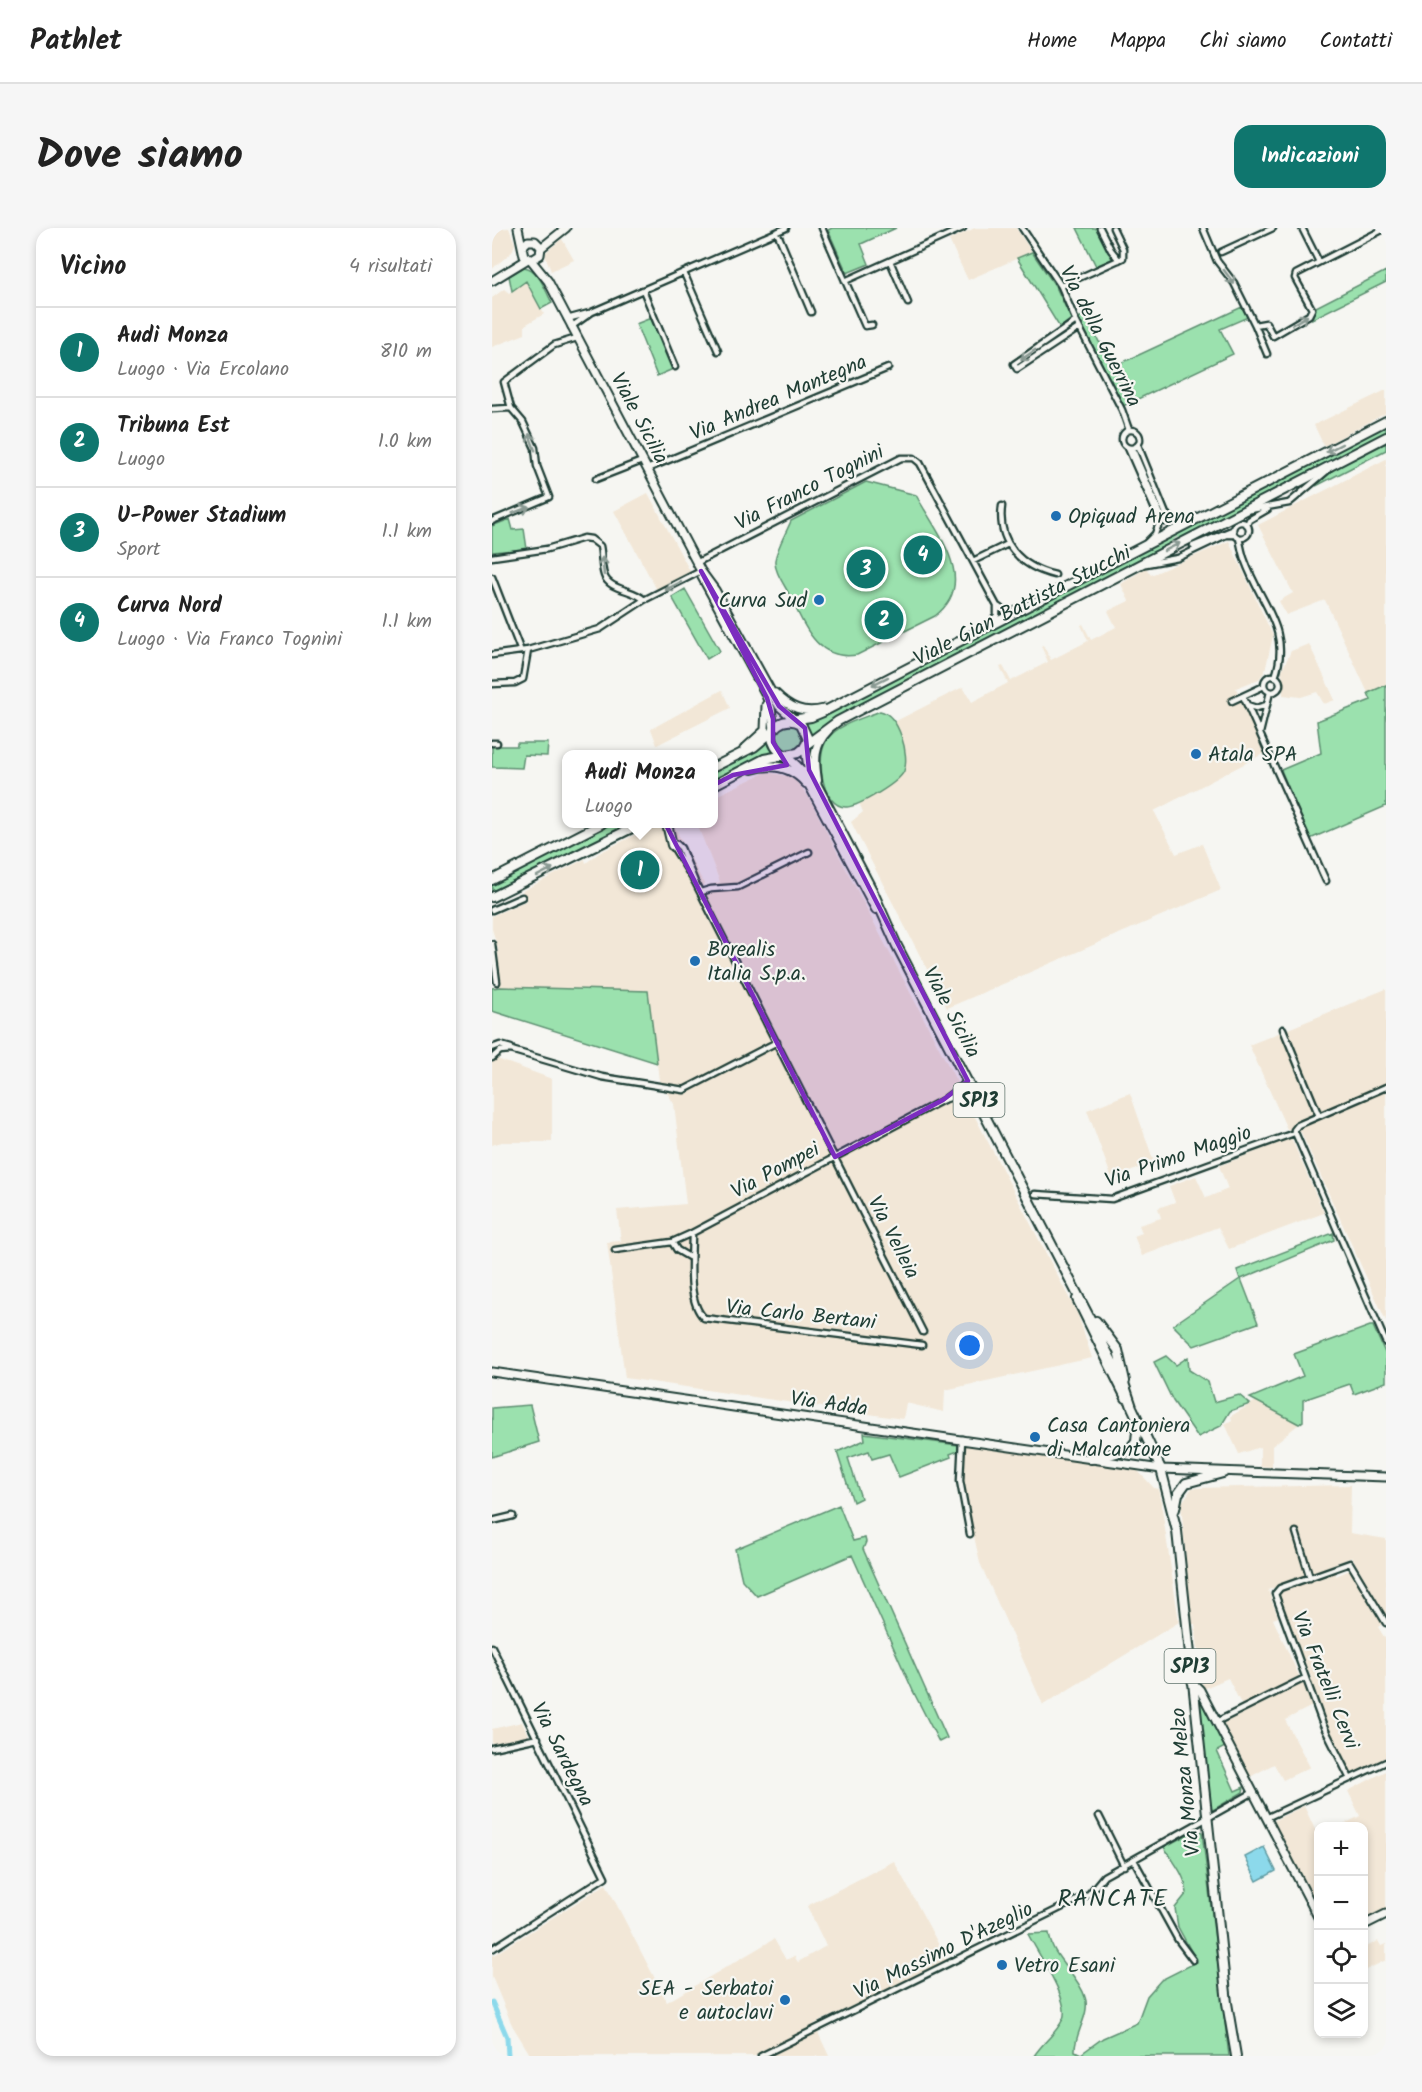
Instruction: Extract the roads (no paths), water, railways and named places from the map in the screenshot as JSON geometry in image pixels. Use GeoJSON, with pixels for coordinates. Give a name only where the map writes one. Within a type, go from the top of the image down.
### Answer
{"type":"FeatureCollection","features":[{"type":"Feature","properties":{"kind":"main road","name":"Viale Gian Battista Stucchi"},"geometry":{"type":"LineString","coordinates":[[718,765],[758,745],[781,722],[811,717],[832,707],[1386,421]]}},
{"type":"Feature","properties":{"kind":"main road","name":"Viale Gian Battista Stucchi"},"geometry":{"type":"LineString","coordinates":[[718,783],[764,759],[797,754],[838,721],[1386,437]]}},
{"type":"Feature","properties":{"kind":"main road"},"geometry":{"type":"LineString","coordinates":[[793,720],[805,729],[806,745]]}},
{"type":"Feature","properties":{"kind":"main road"},"geometry":{"type":"LineString","coordinates":[[821,793],[817,778],[816,750],[819,739],[838,721]]}},
{"type":"Feature","properties":{"kind":"main road"},"geometry":{"type":"LineString","coordinates":[[774,730],[774,745],[786,755]]}},
{"type":"Feature","properties":{"kind":"main road","name":"Viale Sicilia"},"geometry":{"type":"LineString","coordinates":[[806,745],[809,770],[869,884],[891,933]]}},
{"type":"Feature","properties":{"kind":"main road","name":"Viale Sicilia"},"geometry":{"type":"LineString","coordinates":[[786,755],[802,771],[891,933],[1090,1314],[1104,1352],[1113,1360],[1132,1407]]}},
{"type":"Feature","properties":{"kind":"main road"},"geometry":{"type":"LineString","coordinates":[[733,775],[764,766],[787,768],[800,777],[821,808]]}},
{"type":"Feature","properties":{"kind":"main road"},"geometry":{"type":"LineString","coordinates":[[492,880],[593,828]]}},
{"type":"Feature","properties":{"kind":"main road"},"geometry":{"type":"LineString","coordinates":[[492,897],[632,828]]}},
{"type":"Feature","properties":{"kind":"main road"},"geometry":{"type":"LineString","coordinates":[[669,828],[672,844]]}},
{"type":"Feature","properties":{"kind":"main road","name":"Viale Sicilia"},"geometry":{"type":"LineString","coordinates":[[1065,1267],[1161,1470]]}},
{"type":"Feature","properties":{"kind":"main road"},"geometry":{"type":"LineString","coordinates":[[1090,1314],[1117,1348],[1125,1373],[1125,1386]]}},
{"type":"Feature","properties":{"kind":"main road"},"geometry":{"type":"LineString","coordinates":[[1111,1344],[1117,1348],[1113,1360],[1104,1352],[1111,1344]]}},
{"type":"Feature","properties":{"kind":"main road"},"geometry":{"type":"LineString","coordinates":[[1091,1459],[1129,1450],[1136,1441],[1138,1419]]}},
{"type":"Feature","properties":{"kind":"main road","name":"Via Monza Melzo"},"geometry":{"type":"LineString","coordinates":[[1161,1470],[1174,1514],[1227,2003],[1236,2056]]}},
{"type":"Feature","properties":{"kind":"main road"},"geometry":{"type":"LineString","coordinates":[[1174,1514],[1178,1494],[1184,1484],[1191,1479],[1223,1473]]}},
{"type":"Feature","properties":{"kind":"street"},"geometry":{"type":"LineString","coordinates":[[520,228],[540,252]]}},
{"type":"Feature","properties":{"kind":"street"},"geometry":{"type":"LineString","coordinates":[[520,228],[522,248]]}},
{"type":"Feature","properties":{"kind":"street"},"geometry":{"type":"LineString","coordinates":[[492,276],[514,260],[522,248],[533,241],[543,239],[558,228]]}},
{"type":"Feature","properties":{"kind":"street"},"geometry":{"type":"LineString","coordinates":[[492,281],[519,262],[530,260],[566,228]]}},
{"type":"Feature","properties":{"kind":"street"},"geometry":{"type":"LineString","coordinates":[[567,319],[592,312],[786,228]]}},
{"type":"Feature","properties":{"kind":"street"},"geometry":{"type":"LineString","coordinates":[[822,228],[865,326],[872,325]]}},
{"type":"Feature","properties":{"kind":"street"},"geometry":{"type":"LineString","coordinates":[[845,281],[963,228]]}},
{"type":"Feature","properties":{"kind":"street","name":"Via della Guerrina"},"geometry":{"type":"LineString","coordinates":[[1022,228],[1061,286],[1129,430]]}},
{"type":"Feature","properties":{"kind":"street"},"geometry":{"type":"LineString","coordinates":[[1100,228],[1119,260]]}},
{"type":"Feature","properties":{"kind":"street"},"geometry":{"type":"LineString","coordinates":[[1061,286],[1119,260],[1125,254],[1113,228]]}},
{"type":"Feature","properties":{"kind":"street"},"geometry":{"type":"LineString","coordinates":[[1203,228],[1217,261],[1234,283],[1267,354]]}},
{"type":"Feature","properties":{"kind":"street"},"geometry":{"type":"LineString","coordinates":[[1221,252],[1273,228]]}},
{"type":"Feature","properties":{"kind":"street"},"geometry":{"type":"LineString","coordinates":[[1302,228],[1319,262]]}},
{"type":"Feature","properties":{"kind":"street"},"geometry":{"type":"LineString","coordinates":[[1255,325],[1266,322],[1273,336],[1311,312],[1295,278],[1296,274],[1386,228]]}},
{"type":"Feature","properties":{"kind":"street"},"geometry":{"type":"LineString","coordinates":[[777,232],[811,312]]}},
{"type":"Feature","properties":{"kind":"street","name":"Viale Sicilia"},"geometry":{"type":"LineString","coordinates":[[522,248],[548,281]]}},
{"type":"Feature","properties":{"kind":"street","name":"Viale Sicilia"},"geometry":{"type":"LineString","coordinates":[[540,252],[548,281],[571,327],[696,563],[715,590],[759,676],[771,708],[774,730]]}},
{"type":"Feature","properties":{"kind":"street"},"geometry":{"type":"LineString","coordinates":[[890,261],[908,303]]}},
{"type":"Feature","properties":{"kind":"street"},"geometry":{"type":"LineString","coordinates":[[684,273],[718,351]]}},
{"type":"Feature","properties":{"kind":"street"},"geometry":{"type":"LineString","coordinates":[[643,290],[675,367]]}},
{"type":"Feature","properties":{"kind":"street"},"geometry":{"type":"LineString","coordinates":[[571,327],[592,312]]}},
{"type":"Feature","properties":{"kind":"street"},"geometry":{"type":"LineString","coordinates":[[1076,321],[1014,364],[1017,369],[1079,328]]}},
{"type":"Feature","properties":{"kind":"street"},"geometry":{"type":"LineString","coordinates":[[492,521],[549,498],[530,433],[512,408],[504,382],[506,378],[554,345],[577,338]]}},
{"type":"Feature","properties":{"kind":"street","name":"Via Andrea Mantegna"},"geometry":{"type":"LineString","coordinates":[[646,469],[888,368]]}},
{"type":"Feature","properties":{"kind":"street"},"geometry":{"type":"LineString","coordinates":[[492,408],[512,408]]}},
{"type":"Feature","properties":{"kind":"street"},"geometry":{"type":"LineString","coordinates":[[1164,522],[1130,448],[1122,439],[1123,433],[1129,430],[1135,430],[1140,435],[1138,445],[1166,514],[1176,521],[1191,521]]}},
{"type":"Feature","properties":{"kind":"street"},"geometry":{"type":"LineString","coordinates":[[1130,448],[1138,445]]}},
{"type":"Feature","properties":{"kind":"street"},"geometry":{"type":"LineString","coordinates":[[1130,448],[1160,521],[1155,534],[1145,544]]}},
{"type":"Feature","properties":{"kind":"street","name":"Via Franco Tognini"},"geometry":{"type":"LineString","coordinates":[[696,563],[906,457],[914,458],[920,463],[997,606]]}},
{"type":"Feature","properties":{"kind":"street"},"geometry":{"type":"LineString","coordinates":[[596,479],[642,461]]}},
{"type":"Feature","properties":{"kind":"street"},"geometry":{"type":"LineString","coordinates":[[1242,511],[1270,508],[1297,499],[1337,461]]}},
{"type":"Feature","properties":{"kind":"street"},"geometry":{"type":"LineString","coordinates":[[1002,506],[1001,523],[1008,544],[1024,563],[1055,575]]}},
{"type":"Feature","properties":{"kind":"street"},"geometry":{"type":"LineString","coordinates":[[1242,550],[1250,520],[1270,508]]}},
{"type":"Feature","properties":{"kind":"street"},"geometry":{"type":"LineString","coordinates":[[1138,565],[1178,558],[1233,532],[1240,522],[1247,525]]}},
{"type":"Feature","properties":{"kind":"street"},"geometry":{"type":"LineString","coordinates":[[1233,532],[1239,538],[1245,561],[1279,632],[1281,646],[1275,677]]}},
{"type":"Feature","properties":{"kind":"street"},"geometry":{"type":"LineString","coordinates":[[1193,546],[1233,532]]}},
{"type":"Feature","properties":{"kind":"street"},"geometry":{"type":"LineString","coordinates":[[1239,538],[1246,537]]}},
{"type":"Feature","properties":{"kind":"street"},"geometry":{"type":"LineString","coordinates":[[492,557],[547,549],[584,538],[591,539],[600,546],[604,577],[612,585],[639,594],[644,600]]}},
{"type":"Feature","properties":{"kind":"street"},"geometry":{"type":"LineString","coordinates":[[973,561],[1008,544]]}},
{"type":"Feature","properties":{"kind":"street"},"geometry":{"type":"LineString","coordinates":[[492,655],[514,653],[520,649],[528,650],[600,629],[644,600],[701,571]]}},
{"type":"Feature","properties":{"kind":"street"},"geometry":{"type":"LineString","coordinates":[[492,578],[520,649]]}},
{"type":"Feature","properties":{"kind":"street"},"geometry":{"type":"LineString","coordinates":[[997,606],[1005,611],[1017,611]]}},
{"type":"Feature","properties":{"kind":"street"},"geometry":{"type":"LineString","coordinates":[[989,626],[997,615],[997,606]]}},
{"type":"Feature","properties":{"kind":"street"},"geometry":{"type":"LineString","coordinates":[[492,684],[515,683],[523,679],[528,650]]}},
{"type":"Feature","properties":{"kind":"street"},"geometry":{"type":"LineString","coordinates":[[759,676],[780,698],[797,710],[815,711],[832,707]]}},
{"type":"Feature","properties":{"kind":"street"},"geometry":{"type":"LineString","coordinates":[[724,762],[755,741],[765,730],[767,711],[759,676]]}},
{"type":"Feature","properties":{"kind":"street","name":"Viale Sicilia"},"geometry":{"type":"LineString","coordinates":[[759,676],[781,709],[793,720]]}},
{"type":"Feature","properties":{"kind":"street"},"geometry":{"type":"LineString","coordinates":[[1232,701],[1264,686],[1266,679],[1275,677]]}},
{"type":"Feature","properties":{"kind":"street"},"geometry":{"type":"LineString","coordinates":[[1270,692],[1275,692],[1280,688],[1280,681],[1275,677]]}},
{"type":"Feature","properties":{"kind":"street"},"geometry":{"type":"LineString","coordinates":[[1264,686],[1270,692]]}},
{"type":"Feature","properties":{"kind":"street"},"geometry":{"type":"LineString","coordinates":[[1260,733],[1270,692]]}},
{"type":"Feature","properties":{"kind":"street"},"geometry":{"type":"LineString","coordinates":[[1243,696],[1326,881]]}},
{"type":"Feature","properties":{"kind":"street"},"geometry":{"type":"LineString","coordinates":[[1247,705],[1256,708],[1267,705]]}},
{"type":"Feature","properties":{"kind":"street","name":"Via Velleia"},"geometry":{"type":"LineString","coordinates":[[672,844],[701,892],[923,1332]]}},
{"type":"Feature","properties":{"kind":"street"},"geometry":{"type":"LineString","coordinates":[[701,892],[738,887],[808,852]]}},
{"type":"Feature","properties":{"kind":"street"},"geometry":{"type":"LineString","coordinates":[[492,910],[522,897]]}},
{"type":"Feature","properties":{"kind":"street"},"geometry":{"type":"LineString","coordinates":[[492,944],[497,982]]}},
{"type":"Feature","properties":{"kind":"street"},"geometry":{"type":"LineString","coordinates":[[1283,1029],[1319,1116]]}},
{"type":"Feature","properties":{"kind":"street"},"geometry":{"type":"LineString","coordinates":[[492,1048],[503,1045],[602,1077],[684,1090],[777,1042]]}},
{"type":"Feature","properties":{"kind":"street"},"geometry":{"type":"LineString","coordinates":[[492,1058],[503,1050],[517,1051]]}},
{"type":"Feature","properties":{"kind":"street","name":"Via Pompei"},"geometry":{"type":"LineString","coordinates":[[615,1250],[672,1242],[692,1233],[943,1100],[968,1081]]}},
{"type":"Feature","properties":{"kind":"street","name":"Via Primo Maggio"},"geometry":{"type":"LineString","coordinates":[[1035,1194],[1112,1199],[1294,1131],[1319,1116],[1386,1087]]}},
{"type":"Feature","properties":{"kind":"street","name":"Via Pompei"},"geometry":{"type":"LineString","coordinates":[[943,1100],[974,1090]]}},
{"type":"Feature","properties":{"kind":"street"},"geometry":{"type":"LineString","coordinates":[[1294,1131],[1386,1343]]}},
{"type":"Feature","properties":{"kind":"street","name":"Via Carlo Bertani"},"geometry":{"type":"LineString","coordinates":[[692,1233],[689,1257],[696,1306],[700,1315],[708,1320],[922,1345]]}},
{"type":"Feature","properties":{"kind":"street"},"geometry":{"type":"LineString","coordinates":[[672,1242],[677,1250],[689,1257]]}},
{"type":"Feature","properties":{"kind":"street","name":"Via Adda"},"geometry":{"type":"LineString","coordinates":[[492,1372],[962,1439],[1161,1470],[1386,1478]]}},
{"type":"Feature","properties":{"kind":"street"},"geometry":{"type":"LineString","coordinates":[[962,1439],[960,1481],[970,1534]]}},
{"type":"Feature","properties":{"kind":"street"},"geometry":{"type":"LineString","coordinates":[[492,1521],[513,1516]]}},
{"type":"Feature","properties":{"kind":"street"},"geometry":{"type":"LineString","coordinates":[[1296,1532],[1310,1578],[1350,1563],[1386,1623]]}},
{"type":"Feature","properties":{"kind":"street","name":"Via Fratelli Cervi"},"geometry":{"type":"LineString","coordinates":[[1310,1578],[1276,1592],[1275,1598],[1329,1737],[1350,1779]]}},
{"type":"Feature","properties":{"kind":"street","name":"Via Sardegna"},"geometry":{"type":"LineString","coordinates":[[492,1647],[604,1877],[492,1948]]}},
{"type":"Feature","properties":{"kind":"street"},"geometry":{"type":"LineString","coordinates":[[1216,1722],[1305,1678]]}},
{"type":"Feature","properties":{"kind":"street"},"geometry":{"type":"LineString","coordinates":[[1192,1682],[1198,1688],[1314,1909]]}},
{"type":"Feature","properties":{"kind":"street"},"geometry":{"type":"LineString","coordinates":[[492,1748],[538,1738]]}},
{"type":"Feature","properties":{"kind":"street"},"geometry":{"type":"LineString","coordinates":[[1266,1818],[1386,1762]]}},
{"type":"Feature","properties":{"kind":"street","name":"Via Massimo D'Azeglio"},"geometry":{"type":"LineString","coordinates":[[761,2056],[1089,1894],[1104,1876],[1252,1793]]}},
{"type":"Feature","properties":{"kind":"street"},"geometry":{"type":"LineString","coordinates":[[1099,1816],[1124,1866]]}},
{"type":"Feature","properties":{"kind":"street"},"geometry":{"type":"LineString","coordinates":[[1134,1860],[1178,1940],[1193,1960]]}},
{"type":"Feature","properties":{"kind":"street"},"geometry":{"type":"LineString","coordinates":[[1368,1923],[1386,1914]]}},
{"type":"Feature","properties":{"kind":"water"},"geometry":{"type":"Polygon","coordinates":[[[1264,1847],[1276,1871],[1257,1881],[1245,1857],[1264,1847]]]}},
{"type":"Feature","properties":{"kind":"waterway"},"geometry":{"type":"LineString","coordinates":[[492,2002],[507,2037],[508,2056]]}},
{"type":"Feature","properties":{"kind":"tunnel"},"geometry":{"type":"LineString","coordinates":[[1164,522],[1179,542],[1193,546]]}},
{"type":"Feature","properties":{"kind":"place","name":"Opiquad Arena"},"geometry":{"type":"Point","coordinates":[1056,516]}},
{"type":"Feature","properties":{"kind":"place","name":"Curva Nord"},"geometry":{"type":"Point","coordinates":[923,555]}},
{"type":"Feature","properties":{"kind":"place","name":"U-Power Stadium"},"geometry":{"type":"Point","coordinates":[866,569]}},
{"type":"Feature","properties":{"kind":"place","name":"Curva Sud"},"geometry":{"type":"Point","coordinates":[819,600]}},
{"type":"Feature","properties":{"kind":"place","name":"Tribuna Est"},"geometry":{"type":"Point","coordinates":[884,620]}},
{"type":"Feature","properties":{"kind":"place","name":"Atala SPA"},"geometry":{"type":"Point","coordinates":[1196,754]}},
{"type":"Feature","properties":{"kind":"place","name":"Audi Monza"},"geometry":{"type":"Point","coordinates":[640,870]}},
{"type":"Feature","properties":{"kind":"place","name":"Borealis Italia S.p.a."},"geometry":{"type":"Point","coordinates":[695,961]}},
{"type":"Feature","properties":{"kind":"place","name":"Casa Cantoniera di Malcantone"},"geometry":{"type":"Point","coordinates":[1035,1437]}},
{"type":"Feature","properties":{"kind":"place","name":"Vetro Esani"},"geometry":{"type":"Point","coordinates":[1002,1965]}},
{"type":"Feature","properties":{"kind":"place","name":"SEA - Serbatoi e autoclavi"},"geometry":{"type":"Point","coordinates":[785,2000]}},
{"type":"Feature","properties":{"kind":"district","name":"RANCATE"},"geometry":{"type":"Point","coordinates":[1113,1898]}}]}
